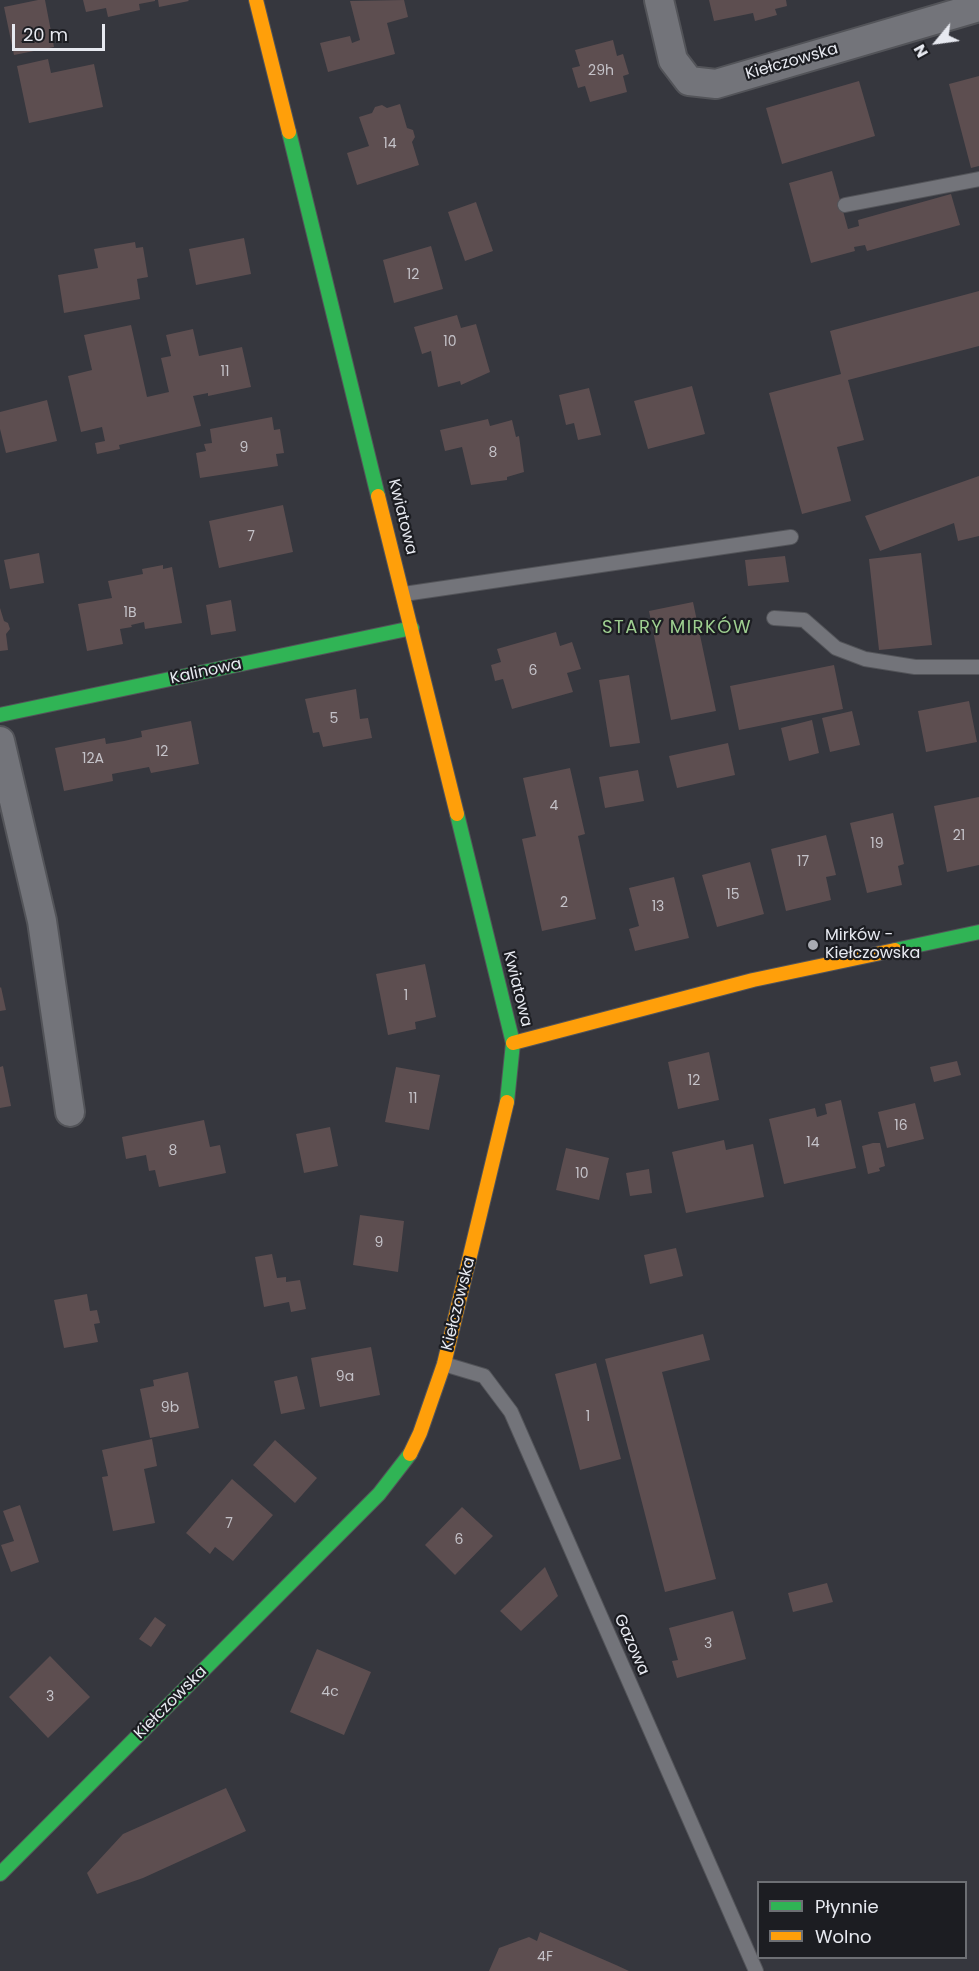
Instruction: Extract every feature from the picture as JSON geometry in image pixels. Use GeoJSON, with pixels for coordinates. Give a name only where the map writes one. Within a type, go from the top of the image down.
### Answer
{"type":"FeatureCollection","features":[{"type":"Feature","properties":{"kind":"street","name":"Kwiatowa"},"geometry":{"type":"LineString","coordinates":[[256,0],[513,1043]]}},
{"type":"Feature","properties":{"kind":"street","name":"Kiełczowska"},"geometry":{"type":"LineString","coordinates":[[658,0],[673,60],[689,81],[716,84],[979,7]]}},
{"type":"Feature","properties":{"kind":"street","name":"Kalinowa"},"geometry":{"type":"LineString","coordinates":[[0,715],[412,628]]}},
{"type":"Feature","properties":{"kind":"street"},"geometry":{"type":"LineString","coordinates":[[0,741],[42,921],[70,1112]]}},
{"type":"Feature","properties":{"kind":"street"},"geometry":{"type":"LineString","coordinates":[[513,1043],[753,980],[979,932]]}},
{"type":"Feature","properties":{"kind":"street","name":"Kiełczowska"},"geometry":{"type":"LineString","coordinates":[[0,1874],[379,1494],[411,1452],[444,1364],[500,1132],[513,1043]]}},
{"type":"Feature","properties":{"kind":"lane"},"geometry":{"type":"LineString","coordinates":[[845,205],[979,179]]}},
{"type":"Feature","properties":{"kind":"lane"},"geometry":{"type":"LineString","coordinates":[[404,594],[791,537]]}},
{"type":"Feature","properties":{"kind":"lane"},"geometry":{"type":"LineString","coordinates":[[774,618],[804,620],[836,648],[865,659],[915,667],[979,667]]}},
{"type":"Feature","properties":{"kind":"lane","name":"Gazowa"},"geometry":{"type":"LineString","coordinates":[[444,1364],[484,1376],[511,1412],[756,1971]]}},
{"type":"Feature","properties":{"kind":"building"},"geometry":{"type":"Polygon","coordinates":[[[45,0],[54,47],[14,55],[4,7],[45,0]]]}},
{"type":"Feature","properties":{"kind":"building"},"geometry":{"type":"Polygon","coordinates":[[[83,0],[155,1],[139,4],[140,10],[108,17],[106,8],[86,12],[83,0]]]}},
{"type":"Feature","properties":{"kind":"building"},"geometry":{"type":"Polygon","coordinates":[[[158,0],[188,0],[189,1],[159,7],[158,0]]]}},
{"type":"Feature","properties":{"kind":"building"},"geometry":{"type":"Polygon","coordinates":[[[404,0],[408,17],[387,23],[395,54],[328,72],[320,43],[350,36],[352,43],[360,40],[350,1],[404,0]]]}},
{"type":"Feature","properties":{"kind":"building"},"geometry":{"type":"Polygon","coordinates":[[[709,0],[786,0],[787,6],[775,9],[777,15],[755,21],[753,13],[714,21],[709,0]]]}},
{"type":"Feature","properties":{"kind":"building"},"geometry":{"type":"Polygon","coordinates":[[[613,40],[617,56],[623,54],[629,74],[623,76],[627,92],[590,102],[585,86],[578,88],[572,68],[580,66],[575,50],[613,40]]]}},
{"type":"Feature","properties":{"kind":"building"},"geometry":{"type":"Polygon","coordinates":[[[48,59],[51,73],[94,64],[103,107],[29,123],[17,66],[48,59]]]}},
{"type":"Feature","properties":{"kind":"building"},"geometry":{"type":"Polygon","coordinates":[[[979,76],[979,166],[971,168],[949,84],[979,76]]]}},
{"type":"Feature","properties":{"kind":"building"},"geometry":{"type":"Polygon","coordinates":[[[859,81],[875,136],[782,164],[766,108],[859,81]]]}},
{"type":"Feature","properties":{"kind":"building"},"geometry":{"type":"Polygon","coordinates":[[[400,104],[407,128],[413,130],[415,137],[412,142],[419,165],[357,185],[347,153],[369,146],[359,117],[372,113],[375,107],[382,105],[387,108],[400,104]]]}},
{"type":"Feature","properties":{"kind":"building"},"geometry":{"type":"Polygon","coordinates":[[[832,171],[848,229],[859,226],[858,220],[951,194],[960,225],[867,251],[865,245],[854,247],[855,251],[811,263],[789,183],[832,171]]]}},
{"type":"Feature","properties":{"kind":"building"},"geometry":{"type":"Polygon","coordinates":[[[476,202],[493,251],[465,261],[448,212],[476,202]]]}},
{"type":"Feature","properties":{"kind":"building"},"geometry":{"type":"Polygon","coordinates":[[[244,238],[251,274],[196,285],[189,249],[244,238]]]}},
{"type":"Feature","properties":{"kind":"building"},"geometry":{"type":"Polygon","coordinates":[[[135,242],[136,248],[143,247],[148,277],[137,279],[140,299],[64,313],[58,275],[98,268],[94,249],[135,242]]]}},
{"type":"Feature","properties":{"kind":"building"},"geometry":{"type":"Polygon","coordinates":[[[431,246],[443,289],[394,303],[383,260],[431,246]]]}},
{"type":"Feature","properties":{"kind":"building"},"geometry":{"type":"Polygon","coordinates":[[[979,291],[979,346],[848,380],[864,440],[837,447],[851,501],[802,514],[769,393],[841,374],[830,331],[979,291]]]}},
{"type":"Feature","properties":{"kind":"building"},"geometry":{"type":"Polygon","coordinates":[[[457,315],[461,328],[476,324],[490,372],[461,385],[460,381],[438,387],[431,351],[422,354],[414,327],[457,315]]]}},
{"type":"Feature","properties":{"kind":"building"},"geometry":{"type":"Polygon","coordinates":[[[131,325],[147,397],[169,392],[161,358],[171,356],[166,335],[193,329],[199,356],[242,347],[251,387],[208,396],[208,393],[193,396],[201,426],[119,445],[120,449],[97,454],[95,443],[105,441],[102,427],[81,432],[68,376],[92,370],[84,335],[131,325]]]}},
{"type":"Feature","properties":{"kind":"building"},"geometry":{"type":"Polygon","coordinates":[[[692,386],[705,434],[648,449],[634,401],[692,386]]]}},
{"type":"Feature","properties":{"kind":"building"},"geometry":{"type":"Polygon","coordinates":[[[589,388],[601,435],[578,440],[574,423],[566,425],[559,395],[589,388]]]}},
{"type":"Feature","properties":{"kind":"building"},"geometry":{"type":"Polygon","coordinates":[[[47,400],[57,441],[6,453],[0,429],[0,412],[47,400]]]}},
{"type":"Feature","properties":{"kind":"building"},"geometry":{"type":"Polygon","coordinates":[[[272,417],[274,430],[280,429],[284,453],[276,454],[278,466],[200,478],[196,453],[206,451],[204,444],[212,443],[210,429],[272,417]]]}},
{"type":"Feature","properties":{"kind":"building"},"geometry":{"type":"Polygon","coordinates":[[[488,419],[490,426],[512,420],[516,437],[519,436],[524,472],[507,477],[507,480],[471,485],[462,447],[445,451],[440,430],[488,419]]]}},
{"type":"Feature","properties":{"kind":"building"},"geometry":{"type":"Polygon","coordinates":[[[979,476],[979,536],[958,541],[954,523],[880,551],[865,516],[979,476]]]}},
{"type":"Feature","properties":{"kind":"building"},"geometry":{"type":"Polygon","coordinates":[[[283,505],[293,552],[219,568],[209,521],[283,505]]]}},
{"type":"Feature","properties":{"kind":"building"},"geometry":{"type":"Polygon","coordinates":[[[39,553],[44,583],[10,589],[4,560],[39,553]]]}},
{"type":"Feature","properties":{"kind":"building"},"geometry":{"type":"Polygon","coordinates":[[[921,553],[932,645],[879,650],[869,559],[921,553]]]}},
{"type":"Feature","properties":{"kind":"building"},"geometry":{"type":"Polygon","coordinates":[[[785,556],[789,582],[748,586],[745,560],[785,556]]]}},
{"type":"Feature","properties":{"kind":"building"},"geometry":{"type":"Polygon","coordinates":[[[163,565],[163,569],[172,567],[182,623],[145,629],[144,622],[131,625],[132,627],[120,629],[123,644],[87,651],[78,604],[112,598],[108,581],[143,574],[142,569],[163,565]]]}},
{"type":"Feature","properties":{"kind":"building"},"geometry":{"type":"Polygon","coordinates":[[[231,600],[236,631],[211,635],[206,605],[231,600]]]}},
{"type":"Feature","properties":{"kind":"building"},"geometry":{"type":"Polygon","coordinates":[[[693,602],[716,711],[671,720],[649,611],[693,602]]]}},
{"type":"Feature","properties":{"kind":"building"},"geometry":{"type":"Polygon","coordinates":[[[0,608],[4,621],[8,623],[10,629],[6,634],[8,650],[0,651],[0,608]]]}},
{"type":"Feature","properties":{"kind":"building"},"geometry":{"type":"Polygon","coordinates":[[[556,632],[560,646],[572,642],[581,669],[567,673],[573,692],[512,709],[503,679],[495,681],[491,665],[501,662],[497,649],[556,632]]]}},
{"type":"Feature","properties":{"kind":"building"},"geometry":{"type":"Polygon","coordinates":[[[834,665],[843,709],[739,730],[730,686],[834,665]]]}},
{"type":"Feature","properties":{"kind":"building"},"geometry":{"type":"Polygon","coordinates":[[[629,675],[640,743],[610,747],[599,680],[629,675]]]}},
{"type":"Feature","properties":{"kind":"building"},"geometry":{"type":"Polygon","coordinates":[[[356,689],[360,719],[368,718],[372,738],[323,747],[319,732],[313,733],[305,699],[356,689]]]}},
{"type":"Feature","properties":{"kind":"building"},"geometry":{"type":"Polygon","coordinates":[[[969,701],[977,742],[926,752],[918,711],[969,701]]]}},
{"type":"Feature","properties":{"kind":"building"},"geometry":{"type":"Polygon","coordinates":[[[852,711],[860,745],[830,752],[822,718],[852,711]]]}},
{"type":"Feature","properties":{"kind":"building"},"geometry":{"type":"Polygon","coordinates":[[[812,720],[819,753],[789,761],[781,728],[812,720]]]}},
{"type":"Feature","properties":{"kind":"building"},"geometry":{"type":"Polygon","coordinates":[[[191,721],[199,764],[151,773],[149,767],[112,774],[113,781],[64,791],[55,748],[105,738],[106,744],[124,741],[142,737],[141,731],[191,721]]]}},
{"type":"Feature","properties":{"kind":"building"},"geometry":{"type":"Polygon","coordinates":[[[728,743],[735,775],[677,788],[669,756],[728,743]]]}},
{"type":"Feature","properties":{"kind":"building"},"geometry":{"type":"Polygon","coordinates":[[[570,768],[585,834],[578,836],[596,919],[542,931],[522,839],[536,836],[523,778],[570,768]]]}},
{"type":"Feature","properties":{"kind":"building"},"geometry":{"type":"Polygon","coordinates":[[[638,770],[644,801],[605,808],[599,777],[638,770]]]}},
{"type":"Feature","properties":{"kind":"building"},"geometry":{"type":"Polygon","coordinates":[[[979,797],[979,865],[947,872],[934,806],[979,797]]]}},
{"type":"Feature","properties":{"kind":"building"},"geometry":{"type":"Polygon","coordinates":[[[893,813],[904,864],[898,866],[902,885],[867,893],[850,823],[893,813]]]}},
{"type":"Feature","properties":{"kind":"building"},"geometry":{"type":"Polygon","coordinates":[[[826,835],[836,875],[826,877],[831,900],[786,911],[771,849],[826,835]]]}},
{"type":"Feature","properties":{"kind":"building"},"geometry":{"type":"Polygon","coordinates":[[[750,862],[764,914],[717,927],[702,875],[750,862]]]}},
{"type":"Feature","properties":{"kind":"building"},"geometry":{"type":"Polygon","coordinates":[[[674,877],[689,938],[635,951],[629,929],[639,926],[629,888],[674,877]]]}},
{"type":"Feature","properties":{"kind":"building"},"geometry":{"type":"Polygon","coordinates":[[[425,964],[436,1017],[415,1022],[416,1029],[388,1035],[376,974],[425,964]]]}},
{"type":"Feature","properties":{"kind":"building"},"geometry":{"type":"Polygon","coordinates":[[[0,988],[6,1010],[0,1011],[0,988]]]}},
{"type":"Feature","properties":{"kind":"building"},"geometry":{"type":"Polygon","coordinates":[[[709,1052],[719,1100],[678,1109],[668,1062],[709,1052]]]}},
{"type":"Feature","properties":{"kind":"building"},"geometry":{"type":"Polygon","coordinates":[[[957,1061],[961,1075],[934,1082],[930,1067],[957,1061]]]}},
{"type":"Feature","properties":{"kind":"building"},"geometry":{"type":"Polygon","coordinates":[[[3,1066],[11,1106],[0,1108],[0,1067],[3,1066]]]}},
{"type":"Feature","properties":{"kind":"building"},"geometry":{"type":"Polygon","coordinates":[[[396,1067],[440,1075],[429,1130],[385,1122],[396,1067]]]}},
{"type":"Feature","properties":{"kind":"building"},"geometry":{"type":"Polygon","coordinates":[[[841,1100],[856,1168],[784,1184],[769,1119],[815,1108],[817,1117],[827,1114],[825,1104],[841,1100]]]}},
{"type":"Feature","properties":{"kind":"building"},"geometry":{"type":"Polygon","coordinates":[[[915,1103],[924,1139],[887,1148],[878,1112],[915,1103]]]}},
{"type":"Feature","properties":{"kind":"building"},"geometry":{"type":"Polygon","coordinates":[[[204,1120],[210,1147],[220,1145],[226,1173],[159,1187],[155,1170],[149,1171],[146,1155],[126,1159],[122,1137],[204,1120]]]}},
{"type":"Feature","properties":{"kind":"building"},"geometry":{"type":"Polygon","coordinates":[[[330,1127],[338,1166],[304,1173],[296,1134],[330,1127]]]}},
{"type":"Feature","properties":{"kind":"building"},"geometry":{"type":"Polygon","coordinates":[[[724,1140],[726,1150],[753,1144],[764,1197],[686,1213],[672,1152],[724,1140]]]}},
{"type":"Feature","properties":{"kind":"building"},"geometry":{"type":"Polygon","coordinates":[[[880,1143],[885,1166],[879,1168],[880,1171],[868,1174],[862,1146],[880,1143]]]}},
{"type":"Feature","properties":{"kind":"building"},"geometry":{"type":"Polygon","coordinates":[[[566,1148],[609,1158],[599,1200],[556,1190],[566,1148]]]}},
{"type":"Feature","properties":{"kind":"building"},"geometry":{"type":"Polygon","coordinates":[[[649,1169],[652,1193],[630,1196],[626,1173],[649,1169]]]}},
{"type":"Feature","properties":{"kind":"building"},"geometry":{"type":"Polygon","coordinates":[[[360,1215],[404,1221],[398,1272],[353,1265],[360,1215]]]}},
{"type":"Feature","properties":{"kind":"building"},"geometry":{"type":"Polygon","coordinates":[[[676,1248],[683,1276],[650,1284],[644,1255],[676,1248]]]}},
{"type":"Feature","properties":{"kind":"building"},"geometry":{"type":"Polygon","coordinates":[[[272,1254],[277,1278],[286,1277],[286,1282],[300,1280],[306,1309],[291,1312],[289,1302],[264,1307],[255,1257],[272,1254]]]}},
{"type":"Feature","properties":{"kind":"building"},"geometry":{"type":"Polygon","coordinates":[[[87,1294],[90,1311],[97,1310],[100,1323],[94,1324],[98,1342],[64,1348],[54,1300],[87,1294]]]}},
{"type":"Feature","properties":{"kind":"building"},"geometry":{"type":"Polygon","coordinates":[[[703,1334],[710,1360],[662,1372],[716,1579],[665,1592],[605,1359],[703,1334]]]}},
{"type":"Feature","properties":{"kind":"building"},"geometry":{"type":"Polygon","coordinates":[[[371,1347],[380,1395],[320,1407],[311,1358],[371,1347]]]}},
{"type":"Feature","properties":{"kind":"building"},"geometry":{"type":"Polygon","coordinates":[[[596,1363],[621,1459],[580,1470],[555,1374],[596,1363]]]}},
{"type":"Feature","properties":{"kind":"building"},"geometry":{"type":"Polygon","coordinates":[[[188,1372],[199,1428],[150,1438],[140,1389],[154,1386],[153,1380],[188,1372]]]}},
{"type":"Feature","properties":{"kind":"building"},"geometry":{"type":"Polygon","coordinates":[[[297,1376],[305,1409],[281,1414],[274,1381],[297,1376]]]}},
{"type":"Feature","properties":{"kind":"building"},"geometry":{"type":"Polygon","coordinates":[[[152,1439],[157,1466],[144,1469],[155,1523],[113,1531],[102,1477],[108,1476],[102,1450],[152,1439]]]}},
{"type":"Feature","properties":{"kind":"building"},"geometry":{"type":"Polygon","coordinates":[[[275,1440],[317,1478],[295,1503],[253,1465],[275,1440]]]}},
{"type":"Feature","properties":{"kind":"building"},"geometry":{"type":"Polygon","coordinates":[[[232,1479],[273,1515],[233,1561],[215,1547],[210,1554],[186,1533],[232,1479]]]}},
{"type":"Feature","properties":{"kind":"building"},"geometry":{"type":"Polygon","coordinates":[[[20,1505],[39,1562],[11,1572],[1,1545],[14,1541],[3,1511],[20,1505]]]}},
{"type":"Feature","properties":{"kind":"building"},"geometry":{"type":"Polygon","coordinates":[[[462,1507],[493,1536],[455,1575],[425,1545],[462,1507]]]}},
{"type":"Feature","properties":{"kind":"building"},"geometry":{"type":"Polygon","coordinates":[[[545,1567],[558,1596],[521,1631],[500,1611],[545,1567]]]}},
{"type":"Feature","properties":{"kind":"building"},"geometry":{"type":"Polygon","coordinates":[[[827,1583],[833,1602],[793,1612],[788,1593],[827,1583]]]}},
{"type":"Feature","properties":{"kind":"building"},"geometry":{"type":"Polygon","coordinates":[[[733,1611],[746,1659],[677,1678],[672,1661],[678,1660],[669,1628],[733,1611]]]}},
{"type":"Feature","properties":{"kind":"building"},"geometry":{"type":"Polygon","coordinates":[[[155,1617],[166,1625],[151,1647],[139,1639],[155,1617]]]}},
{"type":"Feature","properties":{"kind":"building"},"geometry":{"type":"Polygon","coordinates":[[[317,1649],[371,1672],[344,1735],[290,1712],[317,1649]]]}},
{"type":"Feature","properties":{"kind":"building"},"geometry":{"type":"Polygon","coordinates":[[[50,1656],[90,1697],[48,1738],[9,1697],[50,1656]]]}},
{"type":"Feature","properties":{"kind":"building"},"geometry":{"type":"Polygon","coordinates":[[[226,1788],[246,1831],[143,1878],[97,1894],[87,1873],[123,1834],[226,1788]]]}},
{"type":"Feature","properties":{"kind":"building"},"geometry":{"type":"Polygon","coordinates":[[[540,1932],[629,1971],[489,1971],[499,1948],[529,1937],[537,1941],[540,1932]]]}},
{"type":"Feature","properties":{"kind":"traffic: fast"},"geometry":{"type":"LineString","coordinates":[[289,132],[378,496]]}},
{"type":"Feature","properties":{"kind":"traffic: fast"},"geometry":{"type":"LineString","coordinates":[[0,715],[412,628]]}},
{"type":"Feature","properties":{"kind":"traffic: fast"},"geometry":{"type":"LineString","coordinates":[[457,814],[513,1043],[507,1102]]}},
{"type":"Feature","properties":{"kind":"traffic: fast"},"geometry":{"type":"LineString","coordinates":[[895,950],[979,932]]}},
{"type":"Feature","properties":{"kind":"traffic: fast"},"geometry":{"type":"LineString","coordinates":[[0,1874],[379,1494],[410,1454]]}},
{"type":"Feature","properties":{"kind":"traffic: slow"},"geometry":{"type":"LineString","coordinates":[[256,0],[289,132]]}},
{"type":"Feature","properties":{"kind":"traffic: slow"},"geometry":{"type":"LineString","coordinates":[[378,496],[457,814]]}},
{"type":"Feature","properties":{"kind":"traffic: slow"},"geometry":{"type":"LineString","coordinates":[[513,1043],[753,980],[895,950]]}},
{"type":"Feature","properties":{"kind":"traffic: slow"},"geometry":{"type":"LineString","coordinates":[[410,1454],[420,1433],[444,1364],[507,1102]]}},
{"type":"Feature","properties":{"kind":"place","name":"Mirków - Kiełczowska"},"geometry":{"type":"Point","coordinates":[813,945]}},
{"type":"Feature","properties":{"kind":"district","name":"STARY MIRKÓW"},"geometry":{"type":"Point","coordinates":[677,628]}}]}
